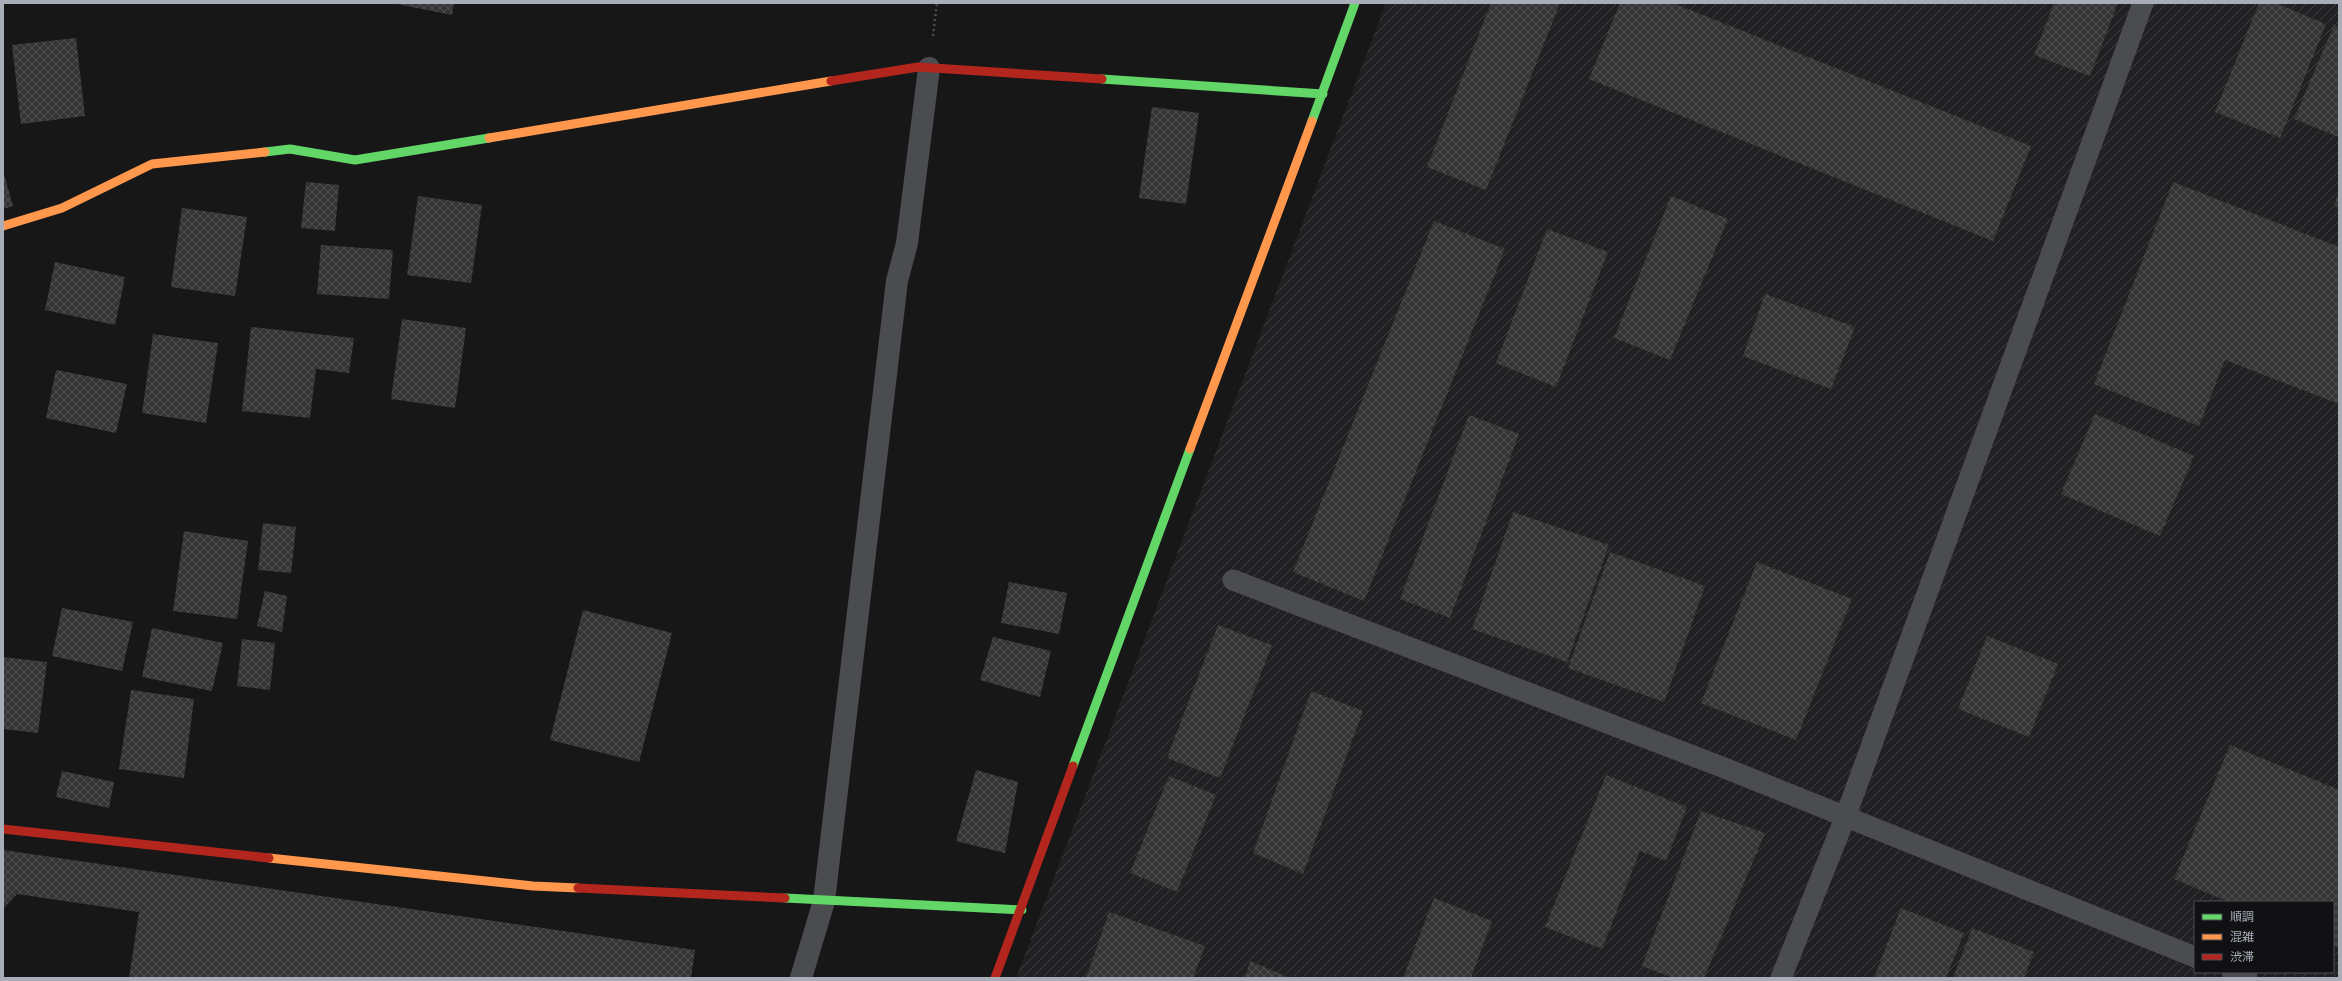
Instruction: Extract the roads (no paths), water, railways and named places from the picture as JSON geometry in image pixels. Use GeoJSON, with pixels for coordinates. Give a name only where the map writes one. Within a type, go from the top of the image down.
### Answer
{"type":"FeatureCollection","features":[{"type":"Feature","properties":{"kind":"street"},"geometry":{"type":"LineString","coordinates":[[995,978],[1022,910],[1323,94],[1355,3]]}},
{"type":"Feature","properties":{"kind":"street"},"geometry":{"type":"LineString","coordinates":[[3,226],[62,208],[152,164],[290,149],[355,160],[918,67],[1323,94]]}},
{"type":"Feature","properties":{"kind":"street"},"geometry":{"type":"LineString","coordinates":[[800,978],[824,900],[896,281],[907,243],[929,68]]}},
{"type":"Feature","properties":{"kind":"street"},"geometry":{"type":"LineString","coordinates":[[3,829],[533,886],[1022,910]]}},
{"type":"Feature","properties":{"kind":"lane"},"geometry":{"type":"LineString","coordinates":[[1782,978],[1845,818],[2143,3]]}},
{"type":"Feature","properties":{"kind":"lane"},"geometry":{"type":"LineString","coordinates":[[1233,580],[1722,767],[1845,818],[2194,957]]}},
{"type":"Feature","properties":{"kind":"lane"},"geometry":{"type":"LineString","coordinates":[[2234,973],[2247,978]]}}]}
